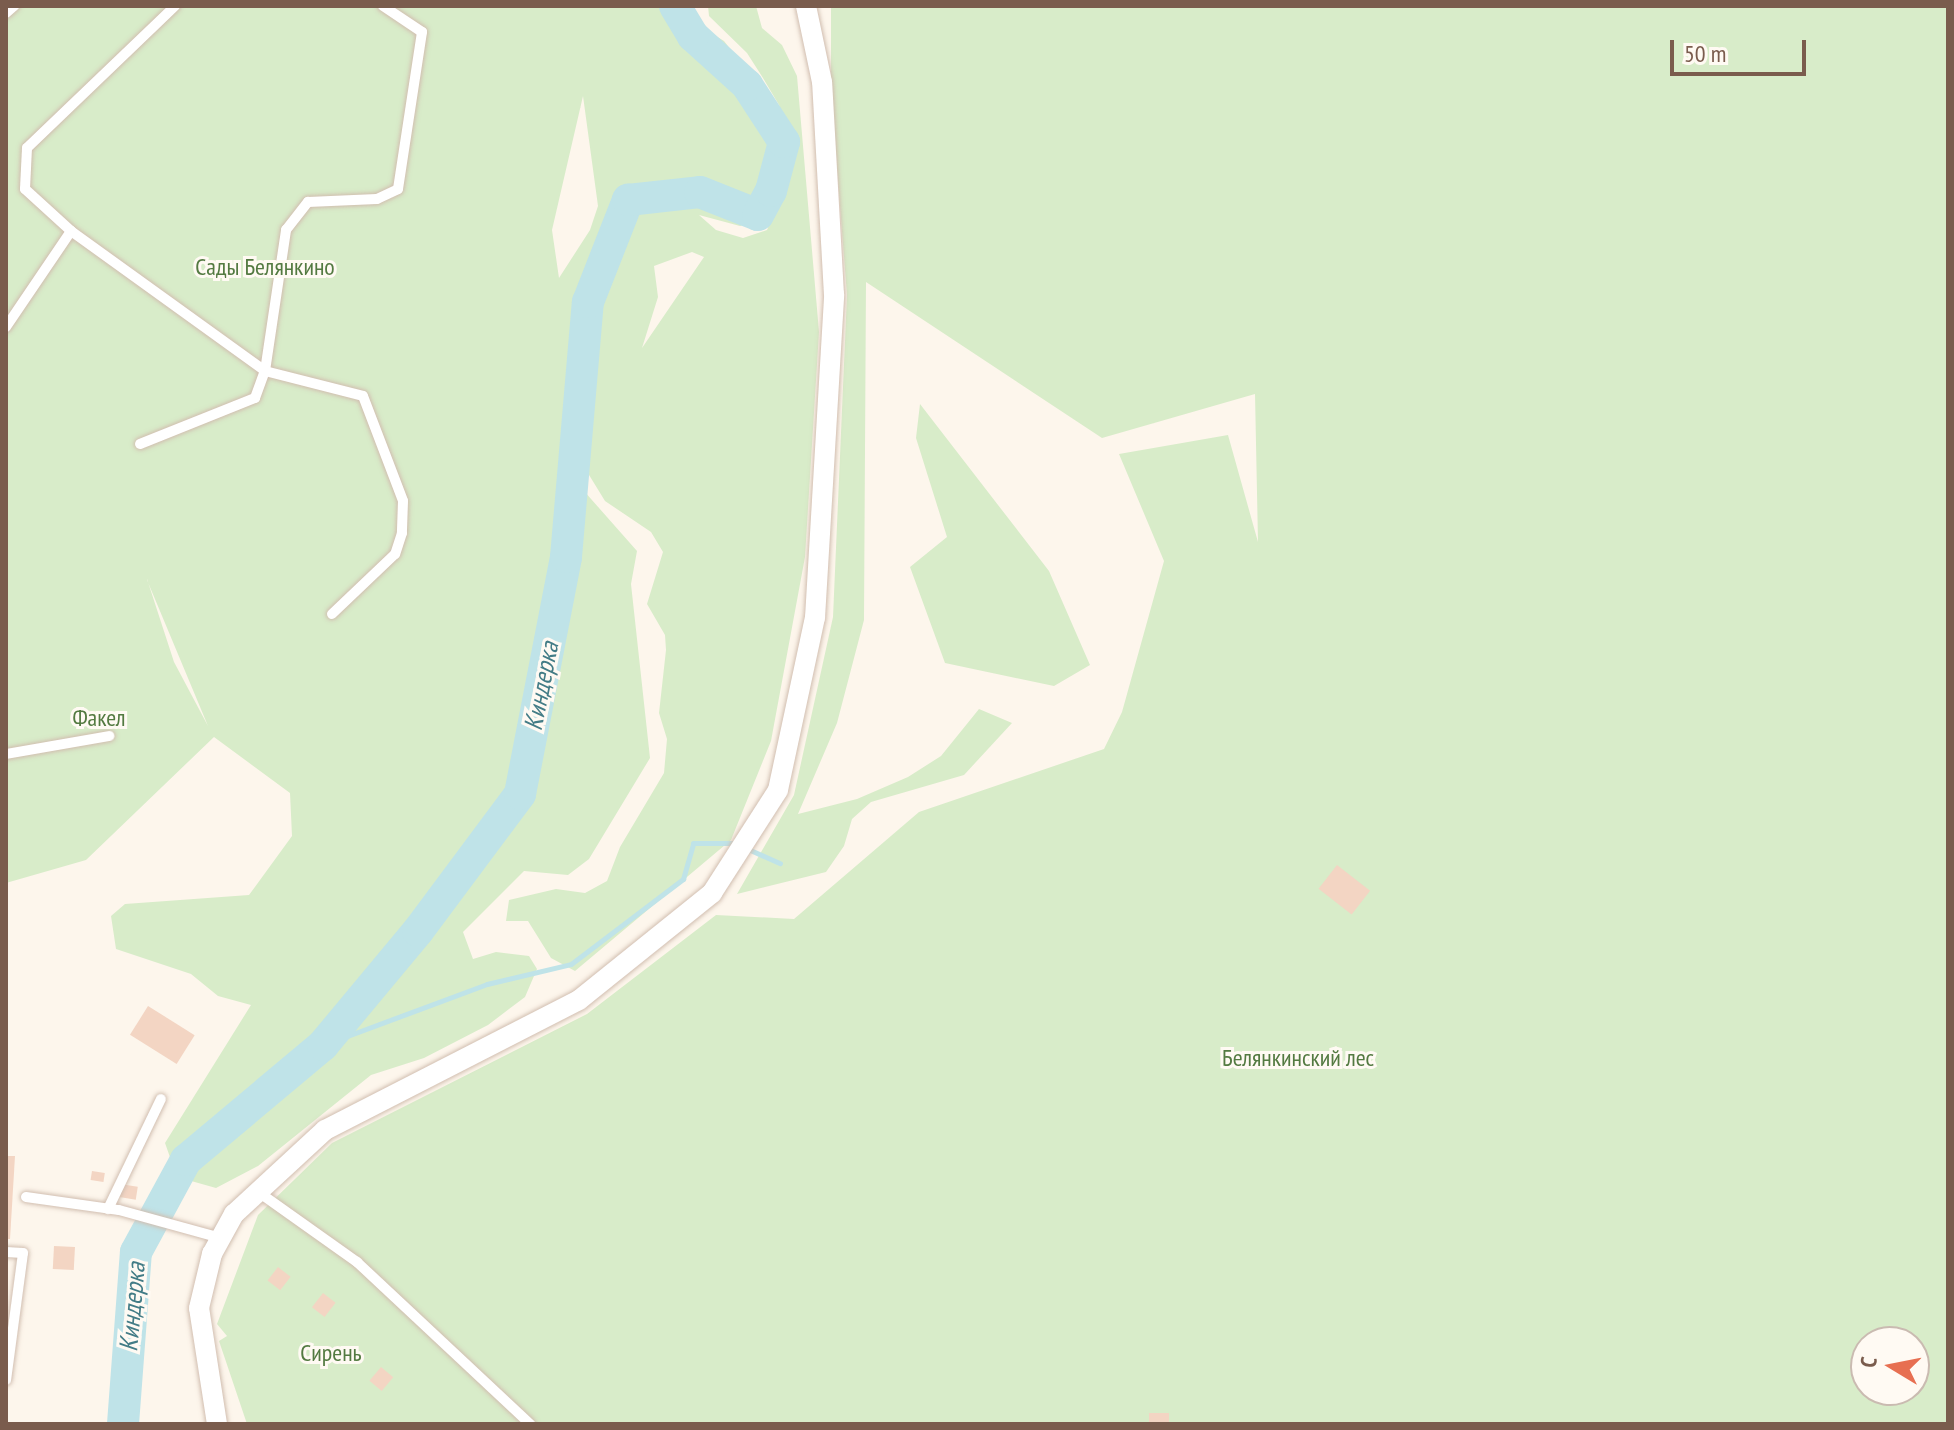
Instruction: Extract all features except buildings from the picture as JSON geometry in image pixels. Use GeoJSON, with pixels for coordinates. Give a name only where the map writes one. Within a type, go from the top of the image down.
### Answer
{"type":"FeatureCollection","features":[{"type":"Feature","properties":{"kind":"street"},"geometry":{"type":"LineString","coordinates":[[217,1424],[199,1308],[221,1238],[234,1214],[325,1130],[579,1000],[712,893],[778,790],[815,618],[834,295],[822,82],[806,6]]}},
{"type":"Feature","properties":{"kind":"lane"},"geometry":{"type":"LineString","coordinates":[[6,13],[14,6]]}},
{"type":"Feature","properties":{"kind":"lane"},"geometry":{"type":"LineString","coordinates":[[175,6],[27,148],[25,189],[71,231],[265,371],[363,396],[403,501],[395,554],[332,614]]}},
{"type":"Feature","properties":{"kind":"lane"},"geometry":{"type":"LineString","coordinates":[[140,444],[255,398],[265,371],[286,230],[308,202],[377,199],[398,189],[422,32],[383,6]]}},
{"type":"Feature","properties":{"kind":"lane"},"geometry":{"type":"LineString","coordinates":[[6,327],[71,231]]}},
{"type":"Feature","properties":{"kind":"lane"},"geometry":{"type":"LineString","coordinates":[[6,754],[109,736]]}},
{"type":"Feature","properties":{"kind":"lane"},"geometry":{"type":"LineString","coordinates":[[108,1209],[161,1099]]}},
{"type":"Feature","properties":{"kind":"lane"},"geometry":{"type":"LineString","coordinates":[[257,1191],[357,1262],[530,1424]]}},
{"type":"Feature","properties":{"kind":"lane"},"geometry":{"type":"LineString","coordinates":[[26,1197],[108,1209],[221,1238]]}},
{"type":"Feature","properties":{"kind":"lane"},"geometry":{"type":"LineString","coordinates":[[6,1252],[23,1253],[6,1380]]}},
{"type":"Feature","properties":{"kind":"green space"},"geometry":{"type":"Polygon","coordinates":[[[6,6],[690,6],[700,26],[724,41],[764,92],[788,138],[779,105],[747,53],[709,16],[708,6],[756,6],[762,28],[782,45],[797,76],[819,332],[805,557],[771,741],[731,840],[575,971],[551,958],[528,921],[506,921],[509,900],[556,889],[585,893],[607,881],[620,847],[664,773],[667,739],[659,713],[665,635],[647,604],[663,552],[651,532],[605,501],[586,470],[584,491],[637,551],[631,584],[650,758],[589,859],[568,875],[524,871],[463,932],[473,959],[496,952],[529,956],[537,969],[525,997],[488,1025],[424,1058],[371,1075],[258,1166],[216,1188],[177,1177],[165,1143],[251,1005],[218,996],[191,974],[116,949],[111,916],[125,904],[249,895],[292,836],[290,793],[214,737],[86,860],[6,883],[6,6]],[[583,96],[552,230],[559,278],[590,230],[598,206],[583,96]],[[790,144],[776,194],[761,220],[740,226],[699,215],[716,230],[743,238],[767,230],[780,199],[790,144]],[[692,252],[654,266],[658,297],[642,348],[704,257],[692,252]],[[148,584],[174,662],[208,726],[148,584]]]}},
{"type":"Feature","properties":{"kind":"green space"},"geometry":{"type":"Polygon","coordinates":[[[831,6],[1948,6],[1948,1424],[247,1424],[219,1341],[227,1336],[217,1324],[258,1215],[332,1143],[587,1014],[716,915],[794,919],[919,812],[1104,749],[1122,712],[1164,561],[1119,454],[1228,435],[1258,542],[1255,394],[1102,438],[866,282],[864,620],[837,723],[798,814],[857,799],[908,777],[941,756],[979,709],[1012,723],[964,775],[871,802],[852,819],[844,846],[826,872],[737,894],[794,795],[833,617],[847,295],[831,91],[831,6]]]}},
{"type":"Feature","properties":{"kind":"green space"},"geometry":{"type":"Polygon","coordinates":[[[920,404],[1049,571],[1090,665],[1054,686],[945,663],[910,567],[947,537],[916,438],[920,404]]]}},
{"type":"Feature","properties":{"kind":"waterway","name":"Киндерка"},"geometry":{"type":"LineString","coordinates":[[123,1424],[136,1252],[186,1160],[323,1045],[418,931],[520,794],[566,557],[588,302],[628,200],[700,192],[758,215],[771,191],[784,142],[747,85],[693,36],[675,6]]}},
{"type":"Feature","properties":{"kind":"waterway"},"geometry":{"type":"LineString","coordinates":[[323,1045],[487,984],[571,964],[683,879],[693,843],[735,843]]}},
{"type":"Feature","properties":{"kind":"waterway"},"geometry":{"type":"LineString","coordinates":[[748,849],[780,863]]}},
{"type":"Feature","properties":{"kind":"park label","name":"Сады Белянкино"},"geometry":{"type":"Point","coordinates":[265,267]}},
{"type":"Feature","properties":{"kind":"park label","name":"Факел"},"geometry":{"type":"Point","coordinates":[99,718]}},
{"type":"Feature","properties":{"kind":"park label","name":"Белянкинский лес"},"geometry":{"type":"Point","coordinates":[1298,1058]}},
{"type":"Feature","properties":{"kind":"park label","name":"Сирень"},"geometry":{"type":"Point","coordinates":[331,1353]}}]}
